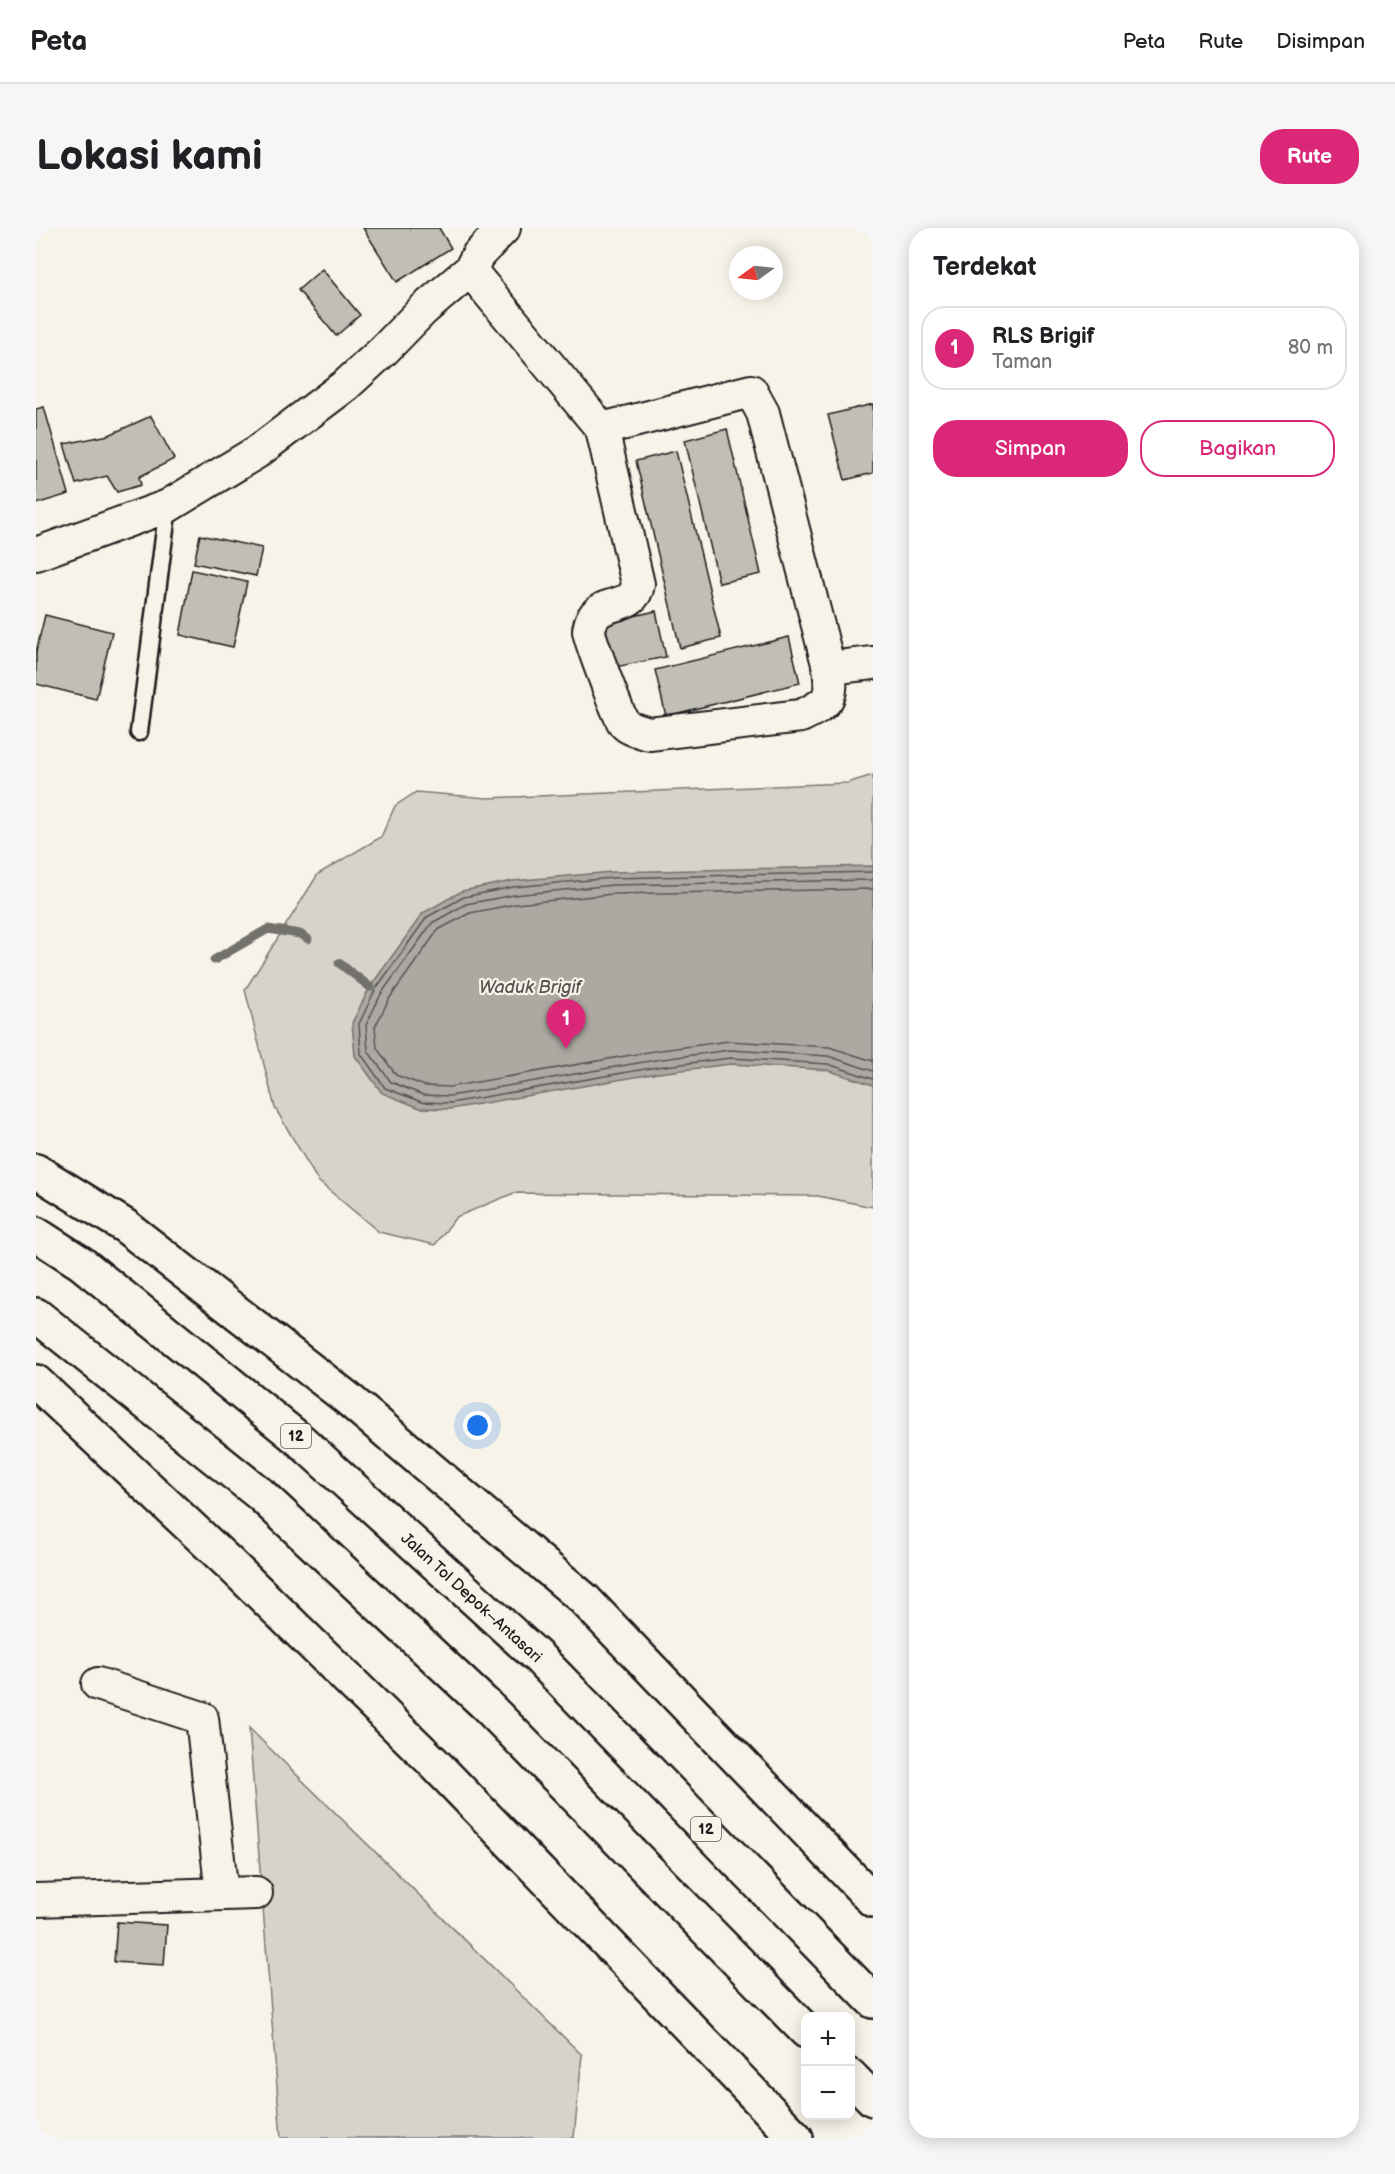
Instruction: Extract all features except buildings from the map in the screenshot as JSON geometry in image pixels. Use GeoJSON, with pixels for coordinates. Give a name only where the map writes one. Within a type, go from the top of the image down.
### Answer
{"type":"FeatureCollection","features":[{"type":"Feature","properties":{"kind":"highway"},"geometry":{"type":"LineString","coordinates":[[36,1171],[125,1226],[347,1398],[584,1599],[873,1900]]}},
{"type":"Feature","properties":{"kind":"highway","name":"Jalan Tol Depok–Antasari"},"geometry":{"type":"LineString","coordinates":[[36,1234],[81,1263],[301,1441],[539,1658],[873,2001]]}},
{"type":"Feature","properties":{"kind":"highway"},"geometry":{"type":"LineString","coordinates":[[36,1315],[260,1494],[486,1705],[801,2026]]}},
{"type":"Feature","properties":{"kind":"highway"},"geometry":{"type":"LineString","coordinates":[[36,1382],[231,1565],[432,1761],[796,2138]]}},
{"type":"Feature","properties":{"kind":"highway"},"geometry":{"type":"LineString","coordinates":[[855,2081],[873,2099]]}},
{"type":"Feature","properties":{"kind":"street"},"geometry":{"type":"LineString","coordinates":[[36,554],[168,506],[258,452],[308,415],[361,371],[423,310],[472,251],[504,228]]}},
{"type":"Feature","properties":{"kind":"street"},"geometry":{"type":"LineString","coordinates":[[472,251],[602,429],[638,584],[633,599],[599,611],[592,619],[589,632],[616,707],[626,725],[649,734],[801,716],[819,707],[828,698],[831,689],[829,668],[763,413],[751,391],[602,429]]}},
{"type":"Feature","properties":{"kind":"street"},"geometry":{"type":"LineString","coordinates":[[829,668],[873,663]]}},
{"type":"Feature","properties":{"kind":"street"},"geometry":{"type":"LineString","coordinates":[[98,1684],[202,1718],[222,1894]]}},
{"type":"Feature","properties":{"kind":"street"},"geometry":{"type":"LineString","coordinates":[[36,1900],[256,1893]]}},
{"type":"Feature","properties":{"kind":"lane"},"geometry":{"type":"LineString","coordinates":[[139,732],[168,506]]}},
{"type":"Feature","properties":{"kind":"shaded area"},"geometry":{"type":"Polygon","coordinates":[[[873,775],[873,1207],[818,1196],[514,1193],[456,1217],[435,1245],[379,1232],[318,1181],[275,1108],[245,990],[318,874],[381,837],[395,806],[416,792],[487,798],[847,783],[873,775]]]}},
{"type":"Feature","properties":{"kind":"shaded area"},"geometry":{"type":"Polygon","coordinates":[[[249,1728],[582,2055],[574,2138],[281,2138],[249,1728]]]}},
{"type":"Feature","properties":{"kind":"water","name":"Waduk Brigif"},"geometry":{"type":"Polygon","coordinates":[[[873,866],[873,1085],[827,1070],[731,1064],[658,1073],[450,1109],[420,1108],[382,1093],[355,1056],[352,1023],[370,987],[423,913],[462,891],[512,881],[612,872],[873,866]]]}},
{"type":"Feature","properties":{"kind":"waterway"},"geometry":{"type":"LineString","coordinates":[[214,960],[268,929],[300,934],[308,939]]}},
{"type":"Feature","properties":{"kind":"waterway"},"geometry":{"type":"LineString","coordinates":[[339,963],[370,987]]}},
{"type":"Feature","properties":{"kind":"place","name":"RLS Brigif"},"geometry":{"type":"Point","coordinates":[566,1049]}}]}
